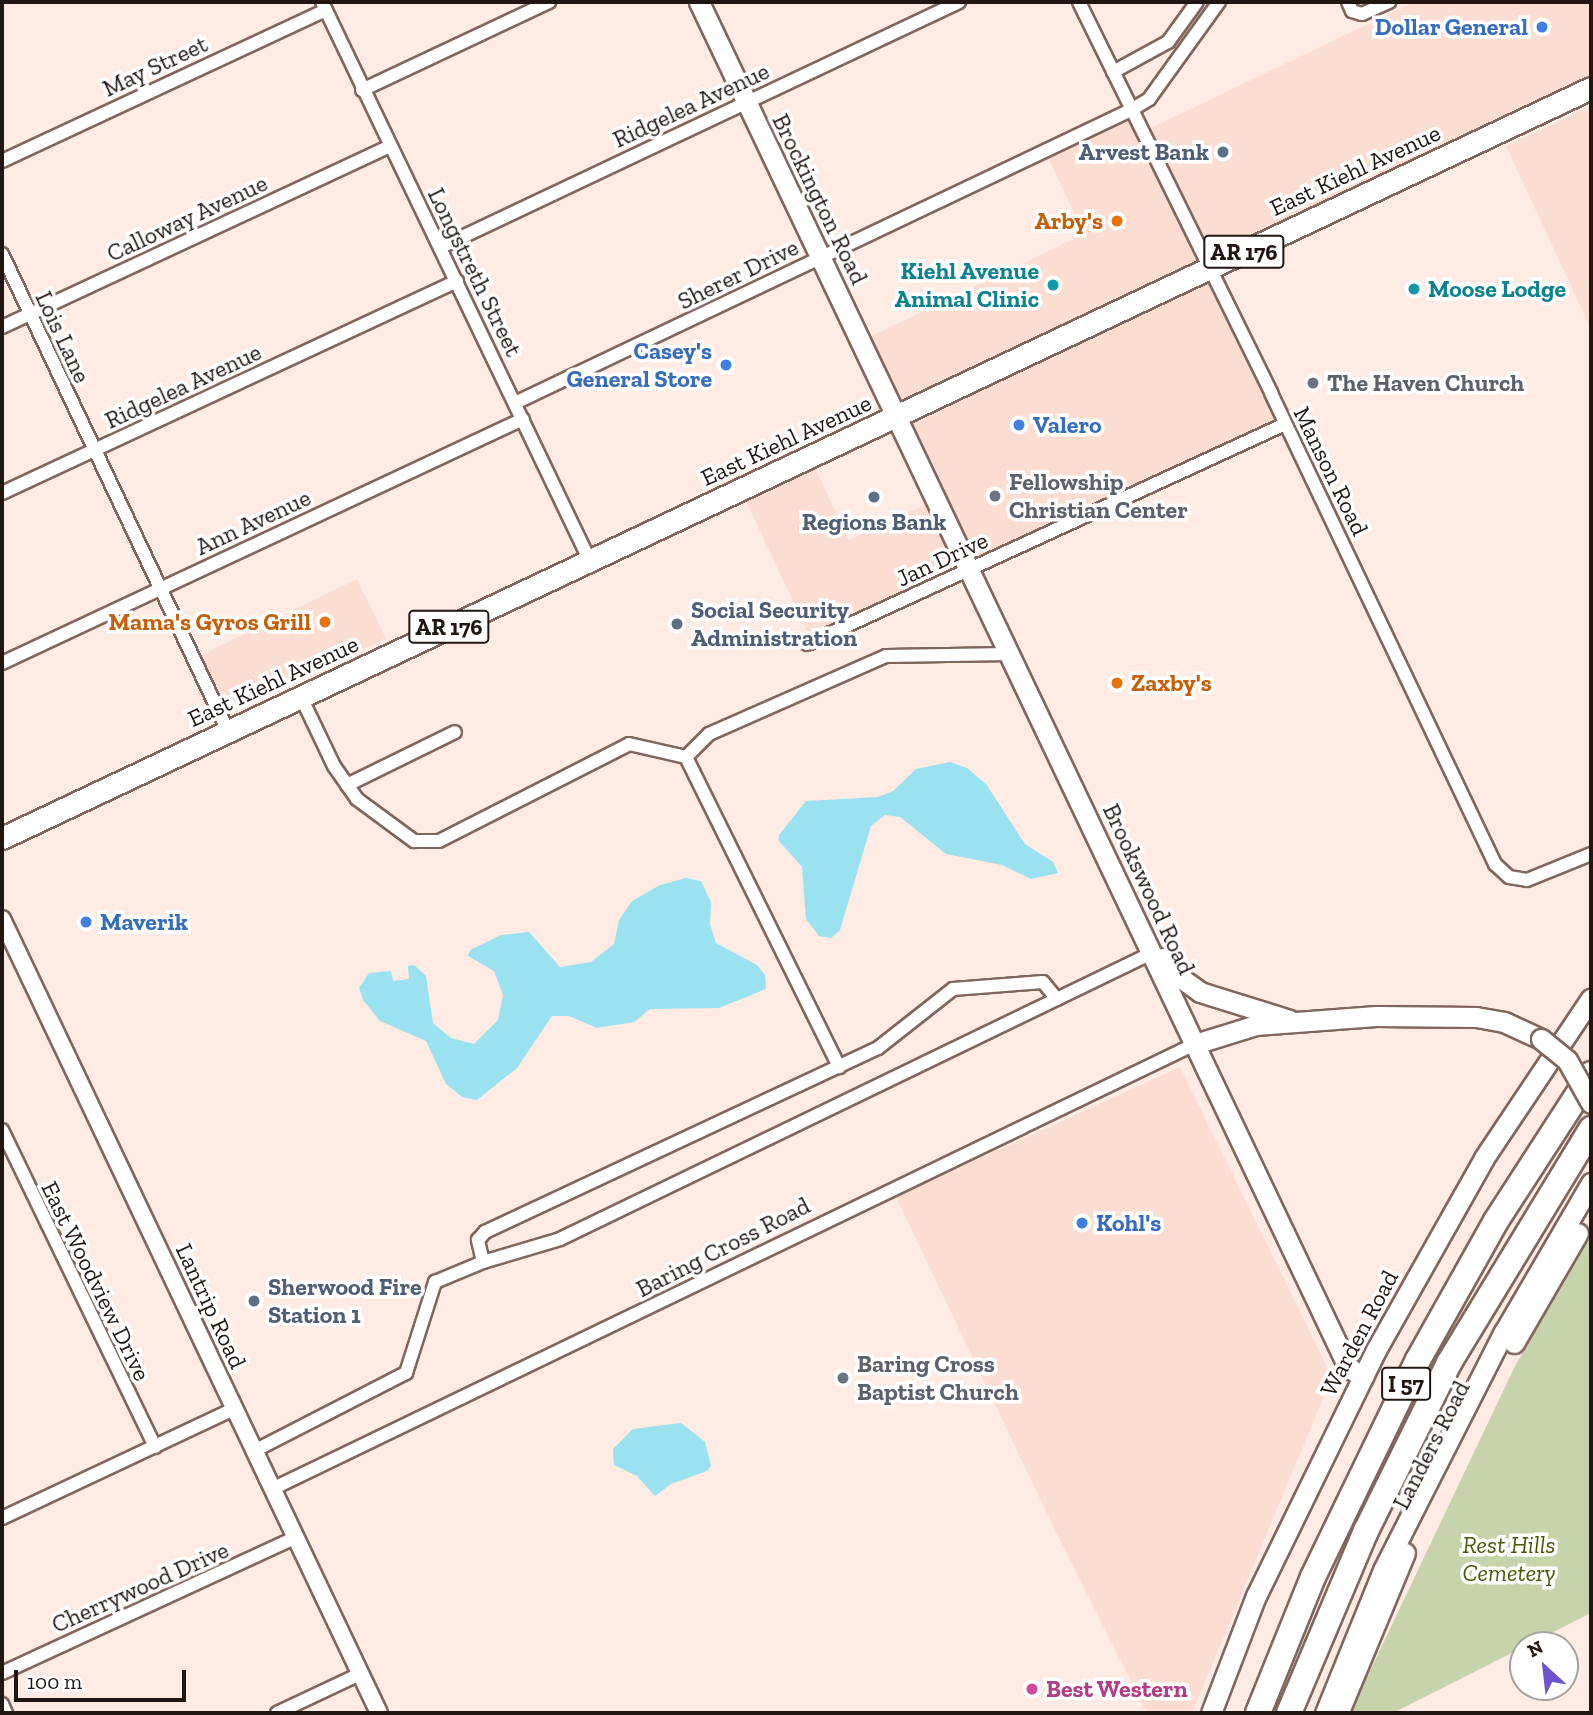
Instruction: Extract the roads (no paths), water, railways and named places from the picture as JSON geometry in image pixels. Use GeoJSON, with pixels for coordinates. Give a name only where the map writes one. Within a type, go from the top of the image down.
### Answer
{"type":"FeatureCollection","features":[{"type":"Feature","properties":{"kind":"highway","name":"I 57"},"geometry":{"type":"LineString","coordinates":[[1258,1713],[1312,1577],[1412,1371],[1496,1221],[1591,1074]]}},
{"type":"Feature","properties":{"kind":"highway","name":"I 57"},"geometry":{"type":"LineString","coordinates":[[1289,1713],[1395,1468],[1448,1363],[1542,1205],[1591,1129]]}},
{"type":"Feature","properties":{"kind":"highway"},"geometry":{"type":"LineString","coordinates":[[1542,1205],[1573,1179],[1591,1156]]}},
{"type":"Feature","properties":{"kind":"main road","name":"Brockington Road"},"geometry":{"type":"LineString","coordinates":[[699,2],[897,417]]}},
{"type":"Feature","properties":{"kind":"main road","name":"East Kiehl Avenue"},"geometry":{"type":"LineString","coordinates":[[2,838],[1591,88]]}},
{"type":"Feature","properties":{"kind":"main road","name":"Brookswood Road"},"geometry":{"type":"LineString","coordinates":[[897,417],[1348,1367],[1363,1377]]}},
{"type":"Feature","properties":{"kind":"main road"},"geometry":{"type":"LineString","coordinates":[[1141,929],[1174,973],[1200,992],[1294,1022]]}},
{"type":"Feature","properties":{"kind":"main road","name":"Warden Road"},"geometry":{"type":"LineString","coordinates":[[1211,1713],[1256,1596],[1363,1377],[1456,1204],[1591,998]]}},
{"type":"Feature","properties":{"kind":"main road"},"geometry":{"type":"LineString","coordinates":[[1195,1044],[1256,1025],[1476,1017],[1504,1022],[1541,1039],[1567,1060],[1591,1103]]}},
{"type":"Feature","properties":{"kind":"main road"},"geometry":{"type":"LineString","coordinates":[[1325,1713],[1383,1570],[1542,1263],[1581,1207],[1591,1183]]}},
{"type":"Feature","properties":{"kind":"main road","name":"Landers Road"},"geometry":{"type":"LineString","coordinates":[[1338,1713],[1432,1494],[1481,1399],[1591,1211]]}},
{"type":"Feature","properties":{"kind":"street"},"geometry":{"type":"LineString","coordinates":[[362,90],[549,2]]}},
{"type":"Feature","properties":{"kind":"street","name":"Ridgelea Avenue"},"geometry":{"type":"LineString","coordinates":[[441,247],[959,2]]}},
{"type":"Feature","properties":{"kind":"street","name":"Manson Road"},"geometry":{"type":"LineString","coordinates":[[1079,2],[1285,424],[1495,864],[1509,877],[1527,880],[1591,854]]}},
{"type":"Feature","properties":{"kind":"street"},"geometry":{"type":"LineString","coordinates":[[1113,72],[1156,52],[1176,32],[1197,2]]}},
{"type":"Feature","properties":{"kind":"street","name":"Sherer Drive"},"geometry":{"type":"LineString","coordinates":[[515,403],[1131,110],[1149,99],[1219,2]]}},
{"type":"Feature","properties":{"kind":"street"},"geometry":{"type":"LineString","coordinates":[[1348,2],[1352,11],[1362,14],[1389,2]]}},
{"type":"Feature","properties":{"kind":"street","name":"Longstreth Street"},"geometry":{"type":"LineString","coordinates":[[324,6],[590,561]]}},
{"type":"Feature","properties":{"kind":"street","name":"May Street"},"geometry":{"type":"LineString","coordinates":[[2,161],[324,6]]}},
{"type":"Feature","properties":{"kind":"street"},"geometry":{"type":"LineString","coordinates":[[1176,32],[1190,43]]}},
{"type":"Feature","properties":{"kind":"street"},"geometry":{"type":"LineString","coordinates":[[1156,52],[1170,70]]}},
{"type":"Feature","properties":{"kind":"street","name":"Calloway Avenue"},"geometry":{"type":"LineString","coordinates":[[2,327],[390,146]]}},
{"type":"Feature","properties":{"kind":"street","name":"Lois Lane"},"geometry":{"type":"LineString","coordinates":[[2,254],[158,589],[228,731]]}},
{"type":"Feature","properties":{"kind":"street","name":"Ridgelea Avenue"},"geometry":{"type":"LineString","coordinates":[[2,494],[457,281]]}},
{"type":"Feature","properties":{"kind":"street","name":"Ann Avenue"},"geometry":{"type":"LineString","coordinates":[[2,663],[523,419]]}},
{"type":"Feature","properties":{"kind":"street","name":"Jan Drive"},"geometry":{"type":"LineString","coordinates":[[807,644],[1285,424]]}},
{"type":"Feature","properties":{"kind":"street"},"geometry":{"type":"LineString","coordinates":[[687,757],[709,734],[886,656],[1009,654]]}},
{"type":"Feature","properties":{"kind":"street"},"geometry":{"type":"LineString","coordinates":[[301,697],[357,799],[414,841],[439,841],[629,744],[687,757]]}},
{"type":"Feature","properties":{"kind":"street"},"geometry":{"type":"LineString","coordinates":[[347,785],[455,732]]}},
{"type":"Feature","properties":{"kind":"street"},"geometry":{"type":"LineString","coordinates":[[687,757],[839,1067]]}},
{"type":"Feature","properties":{"kind":"street","name":"Lantrip Road"},"geometry":{"type":"LineString","coordinates":[[2,919],[379,1713]]}},
{"type":"Feature","properties":{"kind":"street"},"geometry":{"type":"LineString","coordinates":[[254,1451],[406,1373],[435,1282],[483,1262],[560,1239],[1152,953]]}},
{"type":"Feature","properties":{"kind":"street"},"geometry":{"type":"LineString","coordinates":[[483,1262],[478,1240],[485,1231],[878,1048],[953,989],[1043,982],[1057,999]]}},
{"type":"Feature","properties":{"kind":"street","name":"Baring Cross Road"},"geometry":{"type":"LineString","coordinates":[[271,1489],[1195,1044]]}},
{"type":"Feature","properties":{"kind":"street","name":"East Woodview Drive"},"geometry":{"type":"LineString","coordinates":[[2,1132],[155,1447]]}},
{"type":"Feature","properties":{"kind":"street"},"geometry":{"type":"LineString","coordinates":[[2,1518],[234,1409]]}},
{"type":"Feature","properties":{"kind":"street","name":"Cherrywood Drive"},"geometry":{"type":"LineString","coordinates":[[2,1673],[295,1538]]}},
{"type":"Feature","properties":{"kind":"street"},"geometry":{"type":"LineString","coordinates":[[277,1713],[360,1675]]}},
{"type":"Feature","properties":{"kind":"street"},"geometry":{"type":"LineString","coordinates":[[2,1704],[6,1713]]}},
{"type":"Feature","properties":{"kind":"water"},"geometry":{"type":"Polygon","coordinates":[[[950,762],[967,768],[986,784],[1025,844],[1053,862],[1058,873],[1031,879],[1002,865],[946,854],[900,817],[885,815],[871,826],[840,930],[831,938],[819,936],[806,919],[802,867],[778,840],[779,835],[806,801],[878,797],[893,791],[916,769],[950,762]]]}},
{"type":"Feature","properties":{"kind":"water"},"geometry":{"type":"Polygon","coordinates":[[[686,878],[701,881],[711,902],[710,924],[716,943],[757,965],[765,975],[766,989],[719,1008],[650,1009],[634,1022],[597,1028],[569,1016],[552,1016],[517,1068],[477,1100],[462,1097],[446,1084],[426,1041],[380,1021],[363,1000],[359,988],[369,973],[391,971],[393,981],[409,979],[408,966],[414,965],[426,976],[433,1023],[451,1038],[474,1044],[498,1020],[503,995],[494,971],[468,956],[470,950],[501,935],[529,932],[560,967],[591,962],[614,944],[619,920],[632,901],[660,885],[686,878]]]}},
{"type":"Feature","properties":{"kind":"water"},"geometry":{"type":"Polygon","coordinates":[[[681,1423],[705,1442],[711,1466],[707,1471],[671,1484],[655,1496],[637,1476],[614,1465],[613,1449],[633,1429],[681,1423]]]}},
{"type":"Feature","properties":{"kind":"place","name":"Dollar General"},"geometry":{"type":"Point","coordinates":[1542,27]}},
{"type":"Feature","properties":{"kind":"place","name":"Arvest Bank"},"geometry":{"type":"Point","coordinates":[1223,152]}},
{"type":"Feature","properties":{"kind":"place","name":"Arby's"},"geometry":{"type":"Point","coordinates":[1117,221]}},
{"type":"Feature","properties":{"kind":"place","name":"Kiehl Avenue Animal Clinic"},"geometry":{"type":"Point","coordinates":[1053,285]}},
{"type":"Feature","properties":{"kind":"place","name":"Moose Lodge"},"geometry":{"type":"Point","coordinates":[1414,289]}},
{"type":"Feature","properties":{"kind":"place","name":"Casey's General Store"},"geometry":{"type":"Point","coordinates":[726,365]}},
{"type":"Feature","properties":{"kind":"place","name":"The Haven Church"},"geometry":{"type":"Point","coordinates":[1313,383]}},
{"type":"Feature","properties":{"kind":"place","name":"Valero"},"geometry":{"type":"Point","coordinates":[1019,425]}},
{"type":"Feature","properties":{"kind":"place","name":"Fellowship Christian Center"},"geometry":{"type":"Point","coordinates":[995,496]}},
{"type":"Feature","properties":{"kind":"place","name":"Regions Bank"},"geometry":{"type":"Point","coordinates":[874,497]}},
{"type":"Feature","properties":{"kind":"place","name":"Mama's Gyros Grill"},"geometry":{"type":"Point","coordinates":[325,622]}},
{"type":"Feature","properties":{"kind":"place","name":"Social Security Administration"},"geometry":{"type":"Point","coordinates":[677,624]}},
{"type":"Feature","properties":{"kind":"place","name":"Zaxby's"},"geometry":{"type":"Point","coordinates":[1117,683]}},
{"type":"Feature","properties":{"kind":"place","name":"Maverik"},"geometry":{"type":"Point","coordinates":[86,922]}},
{"type":"Feature","properties":{"kind":"place","name":"Kohl's"},"geometry":{"type":"Point","coordinates":[1082,1223]}},
{"type":"Feature","properties":{"kind":"place","name":"Sherwood Fire Station 1"},"geometry":{"type":"Point","coordinates":[254,1301]}},
{"type":"Feature","properties":{"kind":"place","name":"Baring Cross Baptist Church"},"geometry":{"type":"Point","coordinates":[843,1378]}},
{"type":"Feature","properties":{"kind":"place","name":"Best Western"},"geometry":{"type":"Point","coordinates":[1032,1689]}},
{"type":"Feature","properties":{"kind":"park label","name":"Rest Hills Cemetery"},"geometry":{"type":"Point","coordinates":[1509,1559]}}]}
